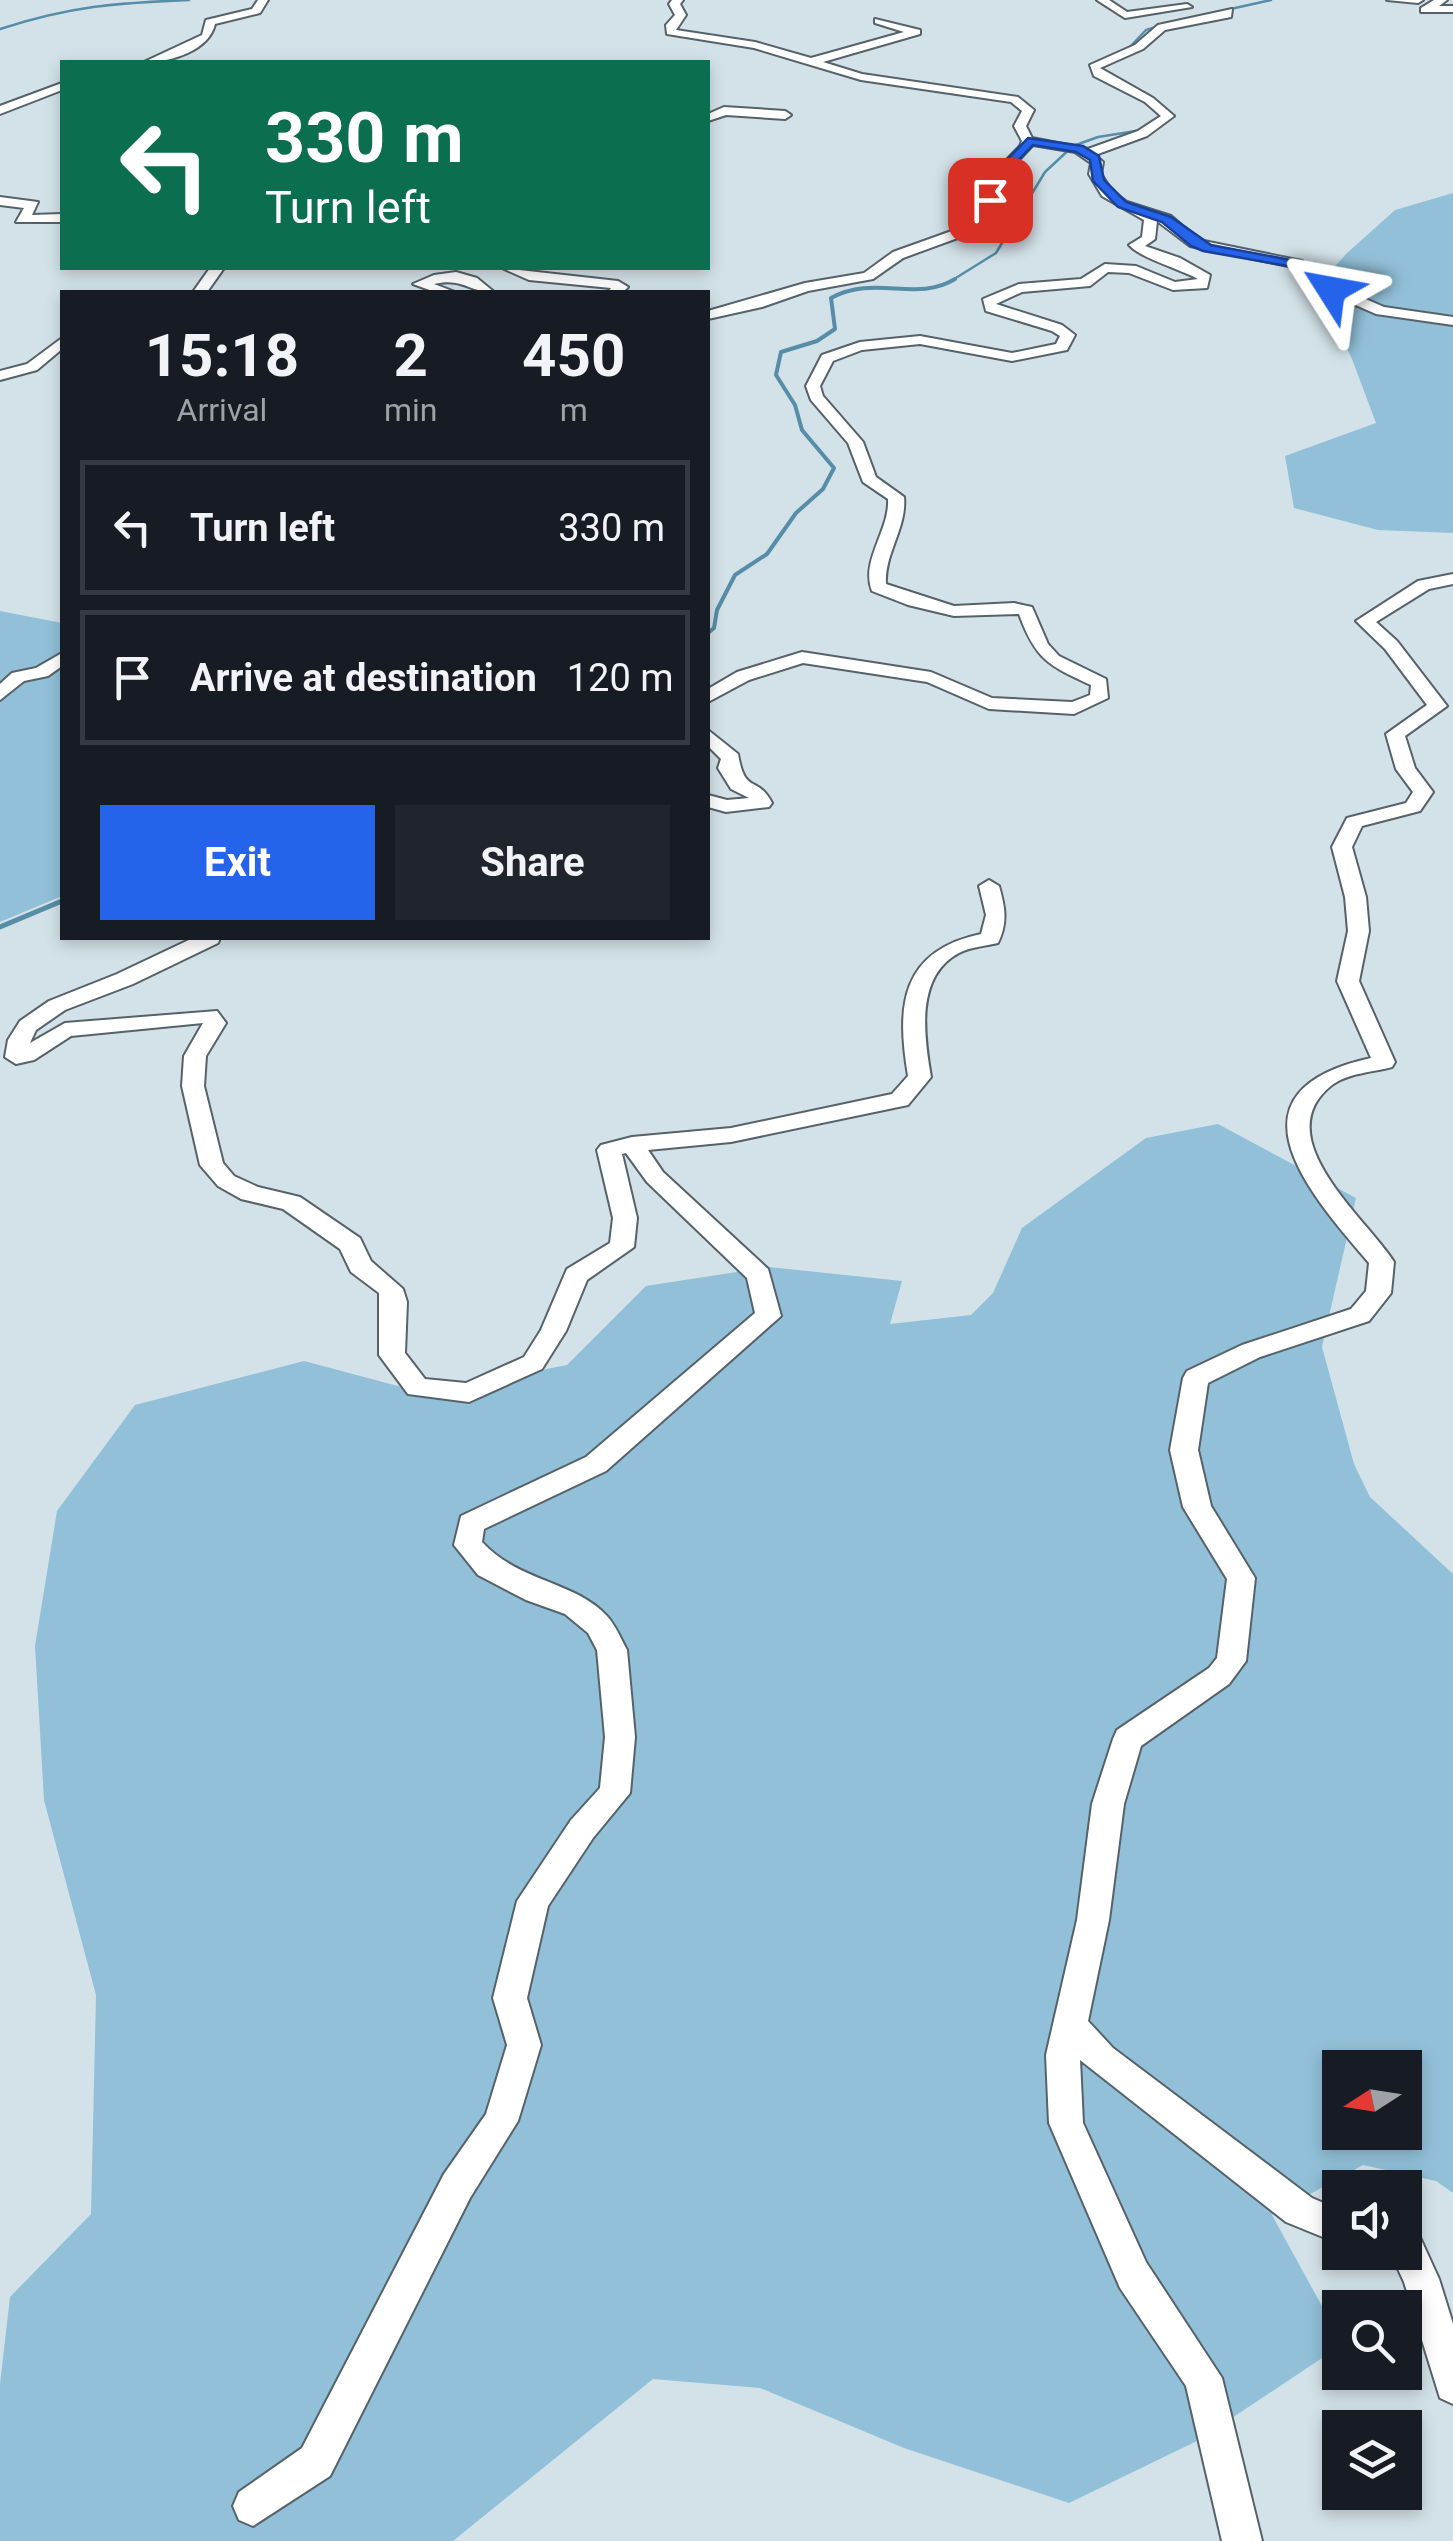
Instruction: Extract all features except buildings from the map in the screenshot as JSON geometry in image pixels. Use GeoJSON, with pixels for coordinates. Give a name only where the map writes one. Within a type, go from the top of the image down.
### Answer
{"type":"FeatureCollection","features":[{"type":"Feature","properties":{"kind":"street"},"geometry":{"type":"LineString","coordinates":[[155,60],[191,47],[207,36],[210,22],[256,11],[263,0]]}},
{"type":"Feature","properties":{"kind":"street"},"geometry":{"type":"LineString","coordinates":[[678,0],[674,4],[681,16],[670,25],[671,32],[755,45],[807,64],[880,80],[1004,95],[1028,110],[1020,126],[1028,141],[1027,148],[1001,172],[990,200],[982,208],[980,224],[898,255],[868,276],[805,287],[710,315]]}},
{"type":"Feature","properties":{"kind":"street"},"geometry":{"type":"LineString","coordinates":[[1028,141],[1078,149],[1145,132],[1161,124],[1168,116],[1150,100],[1098,74],[1094,67],[1139,46],[1162,27],[1229,13],[1208,4],[1125,15],[1102,0]]}},
{"type":"Feature","properties":{"kind":"street"},"geometry":{"type":"LineString","coordinates":[[1392,0],[1418,0]]}},
{"type":"Feature","properties":{"kind":"street"},"geometry":{"type":"LineString","coordinates":[[1442,0],[1425,10],[1453,9]]}},
{"type":"Feature","properties":{"kind":"street"},"geometry":{"type":"LineString","coordinates":[[807,64],[916,32],[879,21]]}},
{"type":"Feature","properties":{"kind":"street"},"geometry":{"type":"LineString","coordinates":[[0,110],[60,87]]}},
{"type":"Feature","properties":{"kind":"street"},"geometry":{"type":"LineString","coordinates":[[710,117],[724,110],[784,115]]}},
{"type":"Feature","properties":{"kind":"street"},"geometry":{"type":"LineString","coordinates":[[1078,149],[1097,162],[1095,174],[1107,192],[1122,204],[1166,220],[1195,243],[1296,264],[1331,290],[1381,311],[1453,321]]}},
{"type":"Feature","properties":{"kind":"street"},"geometry":{"type":"LineString","coordinates":[[0,201],[34,205],[21,218],[60,218]]}},
{"type":"Feature","properties":{"kind":"street"},"geometry":{"type":"LineString","coordinates":[[710,696],[742,676],[802,657],[931,677],[989,703],[1074,708],[1099,698],[1100,683],[1054,660],[1040,646],[1026,611],[1016,606],[976,612],[952,609],[900,598],[878,587],[877,567],[888,550],[899,510],[896,497],[866,474],[854,442],[816,397],[813,386],[827,358],[860,346],[932,340],[991,356],[1012,357],[1062,347],[1068,335],[1057,328],[991,308],[988,302],[1020,288],[1085,283],[1100,270],[1115,268],[1132,269],[1172,286],[1202,284],[1205,278],[1194,270],[1138,248],[1136,245],[1148,239],[1151,229],[1146,214]]}},
{"type":"Feature","properties":{"kind":"street"},"geometry":{"type":"LineString","coordinates":[[513,270],[529,276],[618,285],[618,290]]}},
{"type":"Feature","properties":{"kind":"street"},"geometry":{"type":"LineString","coordinates":[[441,290],[420,284],[465,276],[486,290]]}},
{"type":"Feature","properties":{"kind":"street"},"geometry":{"type":"LineString","coordinates":[[0,376],[32,367],[60,344]]}},
{"type":"Feature","properties":{"kind":"street"},"geometry":{"type":"LineString","coordinates":[[1242,2541],[1202,2378],[1133,2275],[1066,2123],[1063,2055],[1093,1920],[1108,1804],[1128,1739],[1219,1676],[1231,1661],[1241,1578],[1196,1507],[1184,1450],[1196,1378],[1251,1351],[1360,1315],[1378,1292],[1382,1262],[1328,1197],[1301,1155],[1299,1124],[1306,1098],[1327,1078],[1384,1062],[1367,1030],[1363,1006],[1348,982],[1361,942],[1354,874],[1342,847],[1354,822],[1413,807],[1423,792],[1406,769],[1395,734],[1438,706],[1365,621],[1424,585],[1453,580]]}},
{"type":"Feature","properties":{"kind":"street"},"geometry":{"type":"LineString","coordinates":[[0,694],[18,677],[42,672],[60,659]]}},
{"type":"Feature","properties":{"kind":"street"},"geometry":{"type":"LineString","coordinates":[[710,738],[732,758],[728,768],[738,785],[758,794],[762,803],[726,806],[710,802]]}},
{"type":"Feature","properties":{"kind":"street"},"geometry":{"type":"LineString","coordinates":[[206,940],[105,988],[50,1009],[26,1029],[16,1044],[16,1057],[26,1055],[65,1030],[209,1016],[216,1023],[195,1056],[193,1086],[212,1165],[226,1182],[290,1204],[351,1244],[360,1266],[390,1289],[394,1302],[392,1355],[418,1388],[469,1392],[533,1363],[553,1331],[576,1275],[622,1248],[626,1218],[609,1150],[632,1144],[731,1135],[900,1100],[920,1077],[912,1035],[925,972],[948,949],[990,938],[996,915],[989,886]]}},
{"type":"Feature","properties":{"kind":"street"},"geometry":{"type":"LineString","coordinates":[[253,2506],[316,2462],[457,2186],[501,2121],[524,2045],[510,1998],[533,1902],[582,1829],[615,1793],[620,1736],[612,1650],[598,1624],[575,1606],[536,1592],[488,1566],[468,1545],[471,1523],[596,1464],[662,1404],[738,1346],[768,1316],[759,1275],[654,1177],[632,1144]]}},
{"type":"Feature","properties":{"kind":"street"},"geometry":{"type":"LineString","coordinates":[[1070,2025],[1102,2059],[1300,2210],[1322,2220]]}},
{"type":"Feature","properties":{"kind":"street"},"geometry":{"type":"LineString","coordinates":[[1418,2270],[1453,2386]]}},
{"type":"Feature","properties":{"kind":"shaded area"},"geometry":{"type":"Polygon","coordinates":[[[1453,193],[1453,533],[1378,530],[1294,508],[1285,456],[1376,423],[1352,359],[1317,287],[1346,254],[1395,210],[1453,193]]]}},
{"type":"Feature","properties":{"kind":"shaded area"},"geometry":{"type":"Polygon","coordinates":[[[0,611],[60,623],[60,897],[0,922],[0,611]]]}},
{"type":"Feature","properties":{"kind":"shaded area"},"geometry":{"type":"Polygon","coordinates":[[[1218,1124],[1356,1198],[1322,1347],[1354,1464],[1370,1497],[1453,1574],[1453,2193],[1436,2181],[1422,2178],[1422,2170],[1386,2170],[1363,2165],[1354,2170],[1322,2170],[1322,2188],[1272,2215],[1322,2306],[1322,2358],[1199,2440],[1069,2503],[904,2448],[760,2388],[653,2379],[453,2541],[0,2541],[0,2384],[10,2297],[91,2214],[96,1995],[44,1800],[35,1646],[57,1511],[135,1405],[304,1361],[424,1393],[567,1365],[646,1286],[769,1267],[902,1281],[890,1324],[971,1315],[993,1293],[1022,1228],[1146,1138],[1218,1124]]]}},
{"type":"Feature","properties":{"kind":"waterway"},"geometry":{"type":"LineString","coordinates":[[0,29],[93,7],[189,0]]}},
{"type":"Feature","properties":{"kind":"waterway"},"geometry":{"type":"LineString","coordinates":[[1172,22],[1271,0]]}},
{"type":"Feature","properties":{"kind":"waterway"},"geometry":{"type":"LineString","coordinates":[[1127,50],[1146,30],[1160,26]]}},
{"type":"Feature","properties":{"kind":"waterway"},"geometry":{"type":"LineString","coordinates":[[952,280],[996,253],[1045,172],[1073,146],[1098,137],[1142,130]]}},
{"type":"Feature","properties":{"kind":"waterway"},"geometry":{"type":"LineString","coordinates":[[710,631],[735,575],[767,554],[796,513],[823,489],[834,468],[802,430],[795,405],[776,375],[781,352],[817,341],[835,329],[831,298],[847,291],[925,289],[952,280]]}},
{"type":"Feature","properties":{"kind":"waterway"},"geometry":{"type":"LineString","coordinates":[[0,927],[60,902]]}},
{"type":"Feature","properties":{"kind":"route"},"geometry":{"type":"LineString","coordinates":[[990,200],[1001,172],[1027,148],[1028,141],[1065,145],[1095,159],[1098,181],[1122,204],[1161,217],[1208,248],[1296,264],[1331,290]]}}]}
